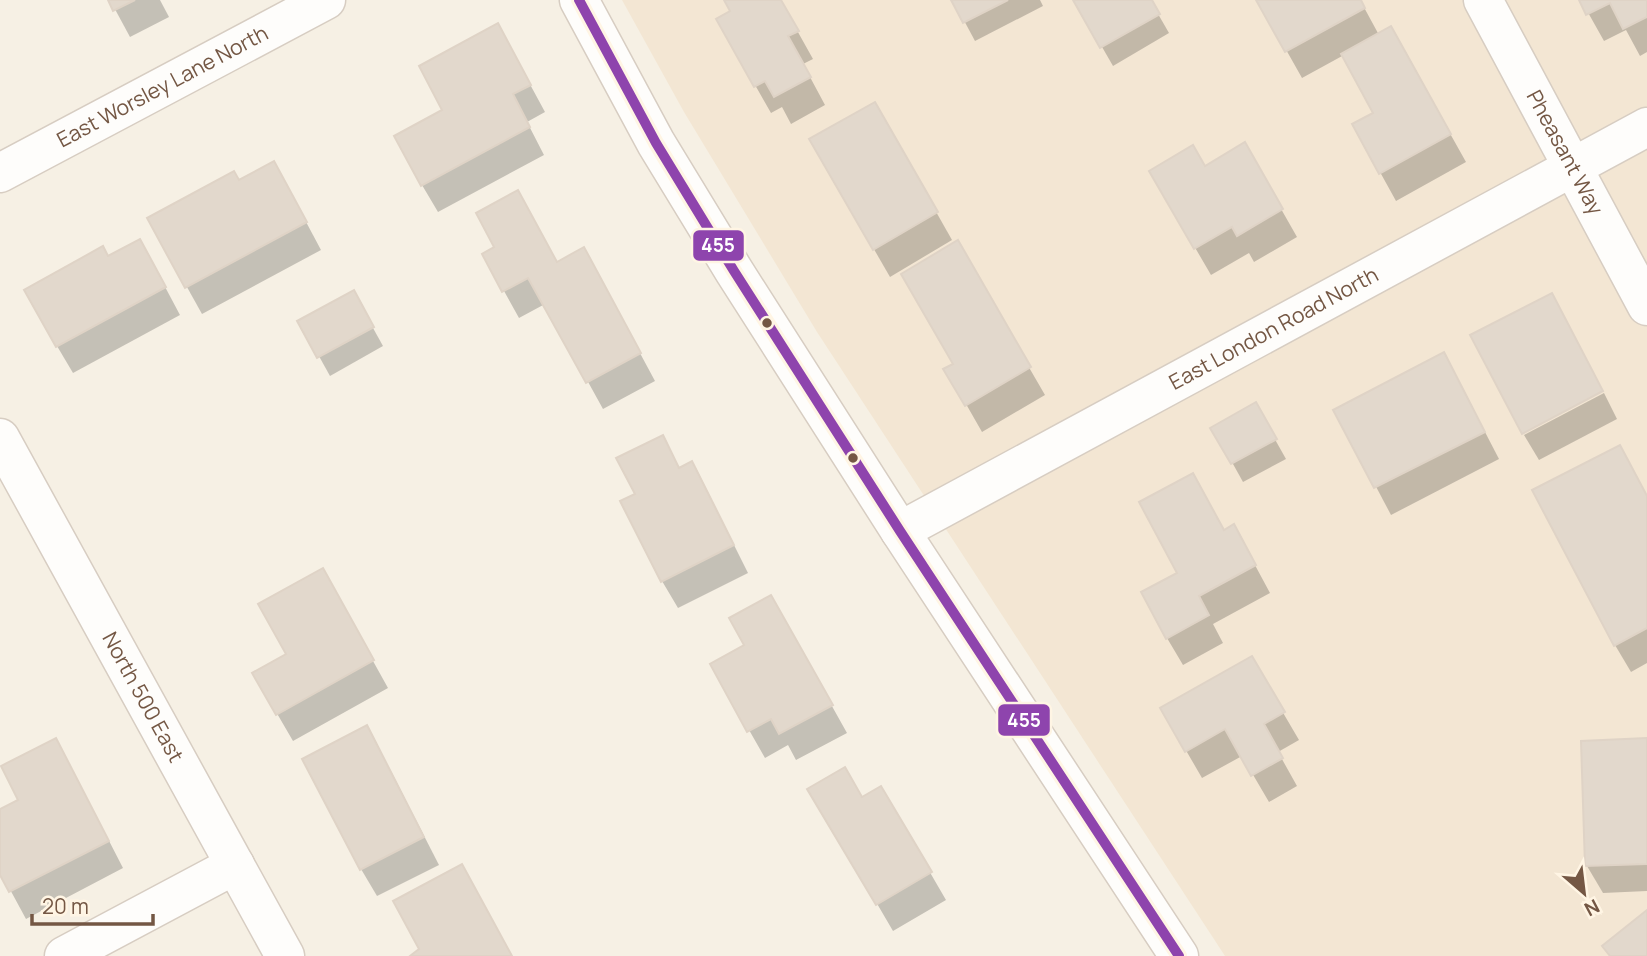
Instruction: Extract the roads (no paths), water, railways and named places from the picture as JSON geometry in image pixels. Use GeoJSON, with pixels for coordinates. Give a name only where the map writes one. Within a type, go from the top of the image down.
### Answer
{"type":"FeatureCollection","features":[{"type":"Feature","properties":{"kind":"street","name":"East Worsley Lane North"},"geometry":{"type":"LineString","coordinates":[[0,173],[326,0]]}},
{"type":"Feature","properties":{"kind":"street"},"geometry":{"type":"LineString","coordinates":[[579,0],[656,143],[749,294],[900,531],[1179,956]]}},
{"type":"Feature","properties":{"kind":"street","name":"Pheasant Way"},"geometry":{"type":"LineString","coordinates":[[1482,0],[1647,306]]}},
{"type":"Feature","properties":{"kind":"street","name":"East London Road North"},"geometry":{"type":"LineString","coordinates":[[900,531],[1647,127]]}},
{"type":"Feature","properties":{"kind":"street","name":"North 500 East"},"geometry":{"type":"LineString","coordinates":[[0,438],[285,956]]}},
{"type":"Feature","properties":{"kind":"street"},"geometry":{"type":"LineString","coordinates":[[64,956],[235,865]]}}]}
